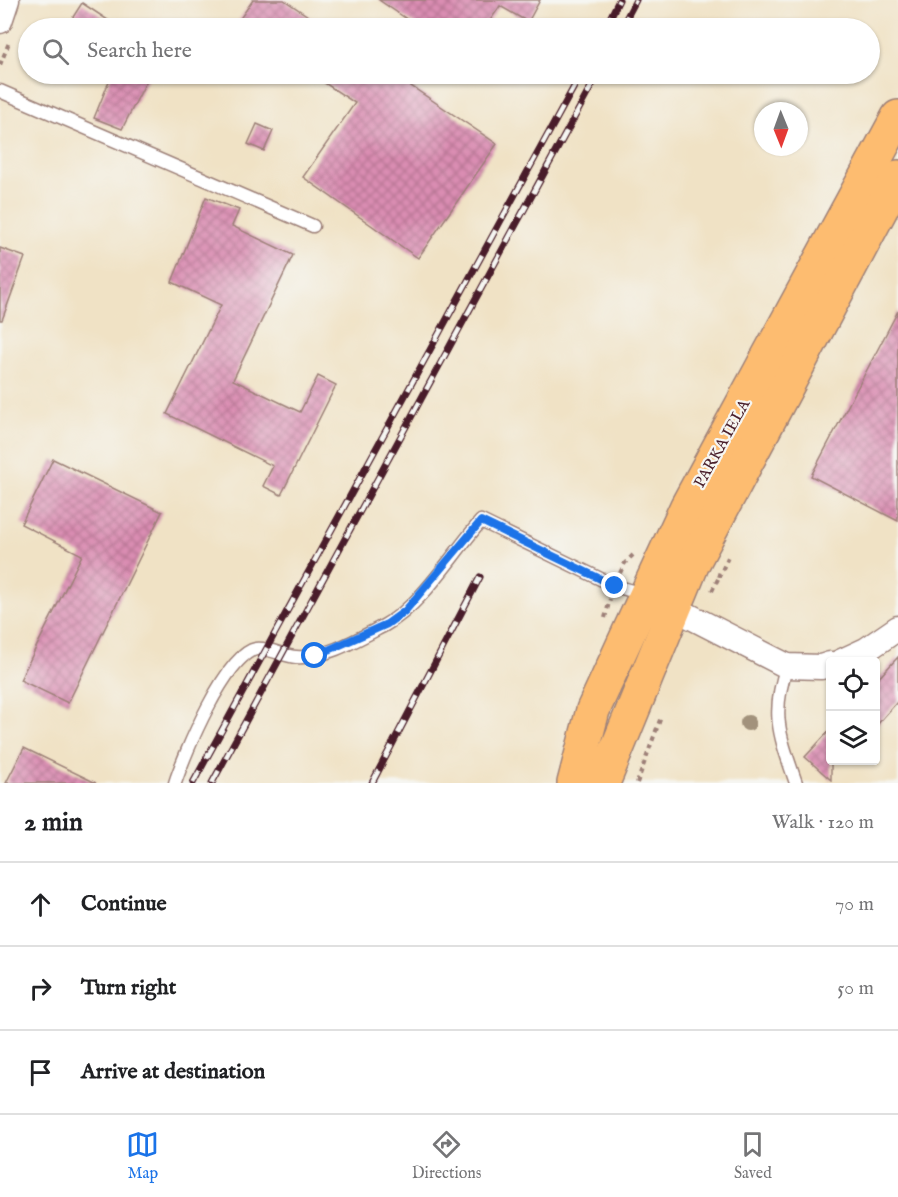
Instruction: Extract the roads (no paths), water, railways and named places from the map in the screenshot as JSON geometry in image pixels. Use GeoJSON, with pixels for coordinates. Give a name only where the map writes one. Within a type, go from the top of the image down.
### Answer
{"type":"FeatureCollection","features":[{"type":"Feature","properties":{"kind":"highway","name":"PARKA IELA"},"geometry":{"type":"LineString","coordinates":[[603,783],[687,506],[898,117]]}},
{"type":"Feature","properties":{"kind":"highway","name":"PARKA IELA"},"geometry":{"type":"LineString","coordinates":[[574,783],[593,710],[660,601],[693,563],[898,177]]}},
{"type":"Feature","properties":{"kind":"street"},"geometry":{"type":"LineString","coordinates":[[0,21],[7,0]]}},
{"type":"Feature","properties":{"kind":"street"},"geometry":{"type":"LineString","coordinates":[[660,601],[787,666],[826,666]]}},
{"type":"Feature","properties":{"kind":"street"},"geometry":{"type":"LineString","coordinates":[[851,657],[866,650],[898,628]]}},
{"type":"Feature","properties":{"kind":"lane"},"geometry":{"type":"LineString","coordinates":[[0,91],[313,226]]}},
{"type":"Feature","properties":{"kind":"lane"},"geometry":{"type":"LineString","coordinates":[[175,783],[193,736],[214,696],[238,659],[253,649],[297,657],[315,656],[387,624],[405,611],[481,521],[615,586],[660,601]]}},
{"type":"Feature","properties":{"kind":"lane"},"geometry":{"type":"LineString","coordinates":[[787,666],[779,688],[778,730],[796,783]]}},
{"type":"Feature","properties":{"kind":"railway"},"geometry":{"type":"LineString","coordinates":[[610,18],[619,0]]}},
{"type":"Feature","properties":{"kind":"railway"},"geometry":{"type":"LineString","coordinates":[[626,18],[636,0]]}},
{"type":"Feature","properties":{"kind":"railway"},"geometry":{"type":"LineString","coordinates":[[193,783],[576,84]]}},
{"type":"Feature","properties":{"kind":"railway"},"geometry":{"type":"LineString","coordinates":[[212,783],[593,84]]}},
{"type":"Feature","properties":{"kind":"railway"},"geometry":{"type":"LineString","coordinates":[[372,783],[480,577]]}}]}
